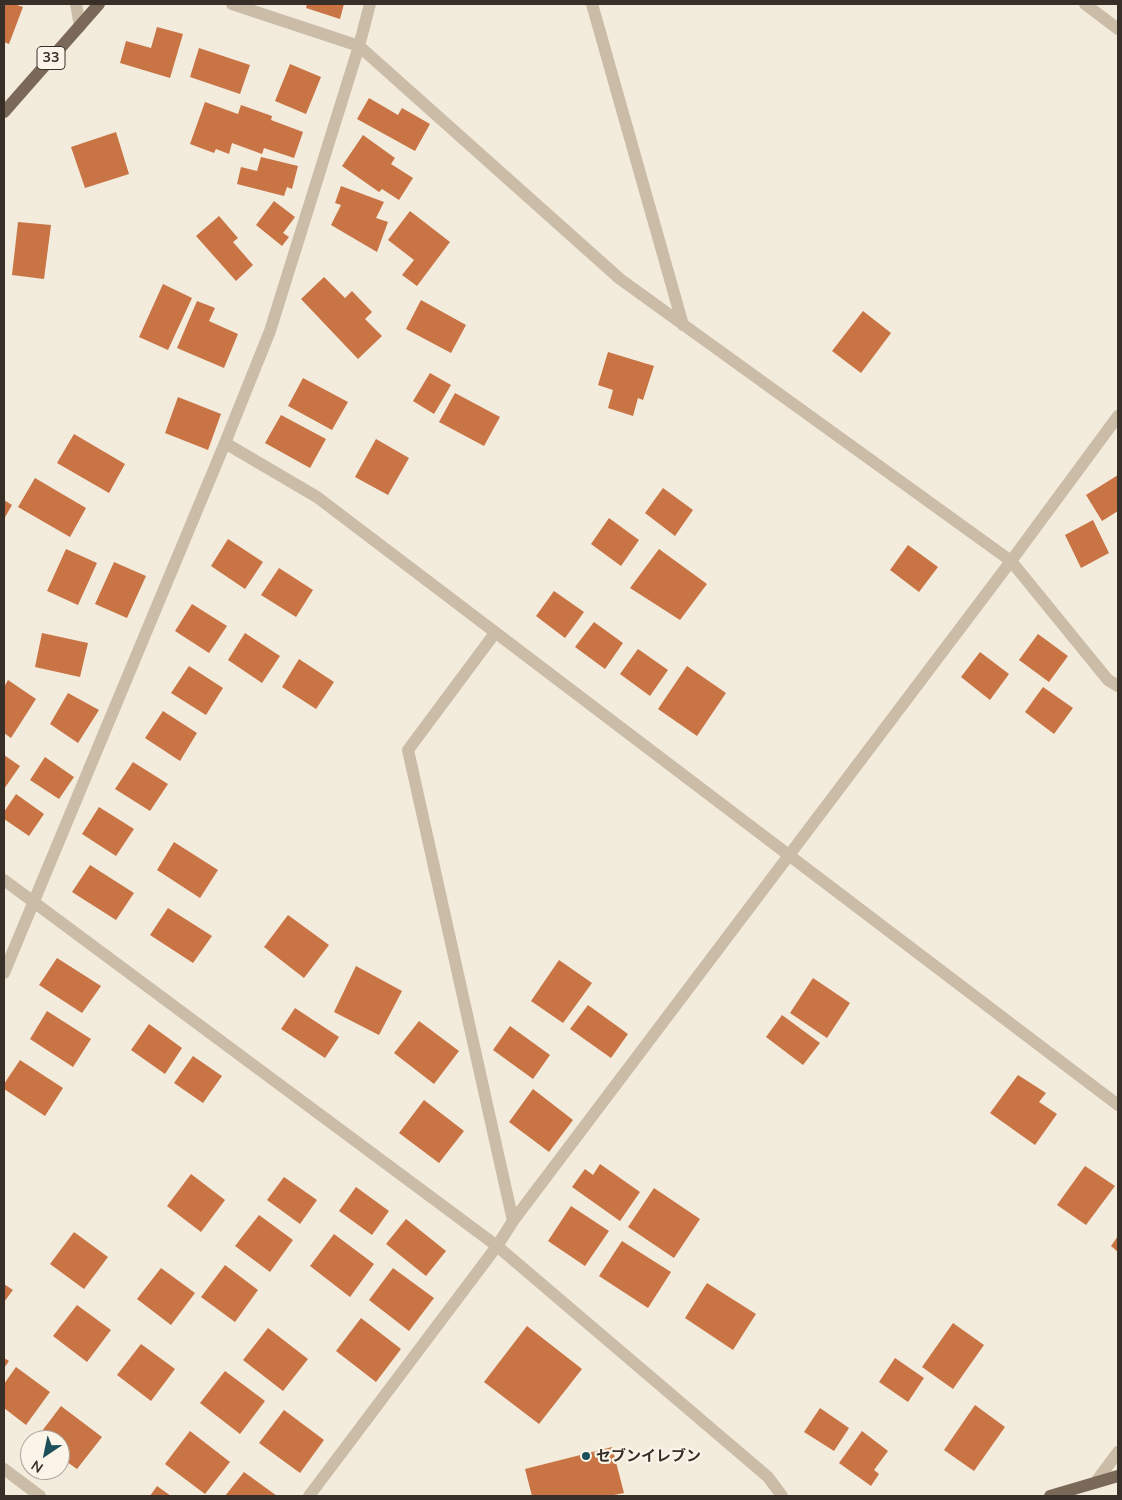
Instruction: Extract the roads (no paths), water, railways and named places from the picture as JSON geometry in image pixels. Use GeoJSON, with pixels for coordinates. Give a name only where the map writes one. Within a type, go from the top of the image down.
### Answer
{"type":"FeatureCollection","features":[{"type":"Feature","properties":{"kind":"main road","name":"33"},"geometry":{"type":"LineString","coordinates":[[4,112],[99,4]]}},
{"type":"Feature","properties":{"kind":"main road"},"geometry":{"type":"LineString","coordinates":[[1050,1496],[1118,1476]]}},
{"type":"Feature","properties":{"kind":"street"},"geometry":{"type":"LineString","coordinates":[[76,4],[80,26]]}},
{"type":"Feature","properties":{"kind":"street"},"geometry":{"type":"LineString","coordinates":[[232,4],[358,46],[620,279],[1011,561],[1108,680],[1118,686]]}},
{"type":"Feature","properties":{"kind":"street"},"geometry":{"type":"LineString","coordinates":[[4,973],[226,444],[270,331],[370,4]]}},
{"type":"Feature","properties":{"kind":"street"},"geometry":{"type":"LineString","coordinates":[[592,4],[683,325]]}},
{"type":"Feature","properties":{"kind":"street"},"geometry":{"type":"LineString","coordinates":[[1085,4],[1118,29]]}},
{"type":"Feature","properties":{"kind":"street"},"geometry":{"type":"LineString","coordinates":[[310,1496],[497,1246],[513,1221],[1011,561],[1118,416]]}},
{"type":"Feature","properties":{"kind":"street"},"geometry":{"type":"LineString","coordinates":[[226,444],[316,497],[1118,1106]]}},
{"type":"Feature","properties":{"kind":"street"},"geometry":{"type":"LineString","coordinates":[[496,633],[408,750],[513,1221]]}},
{"type":"Feature","properties":{"kind":"street"},"geometry":{"type":"LineString","coordinates":[[4,880],[497,1246],[768,1477],[782,1496]]}},
{"type":"Feature","properties":{"kind":"street"},"geometry":{"type":"LineString","coordinates":[[1095,1483],[1118,1452]]}},
{"type":"Feature","properties":{"kind":"street"},"geometry":{"type":"LineString","coordinates":[[4,1469],[40,1496]]}},
{"type":"Feature","properties":{"kind":"place","name":"セブンイレブン"},"geometry":{"type":"Point","coordinates":[586,1456]}}]}
